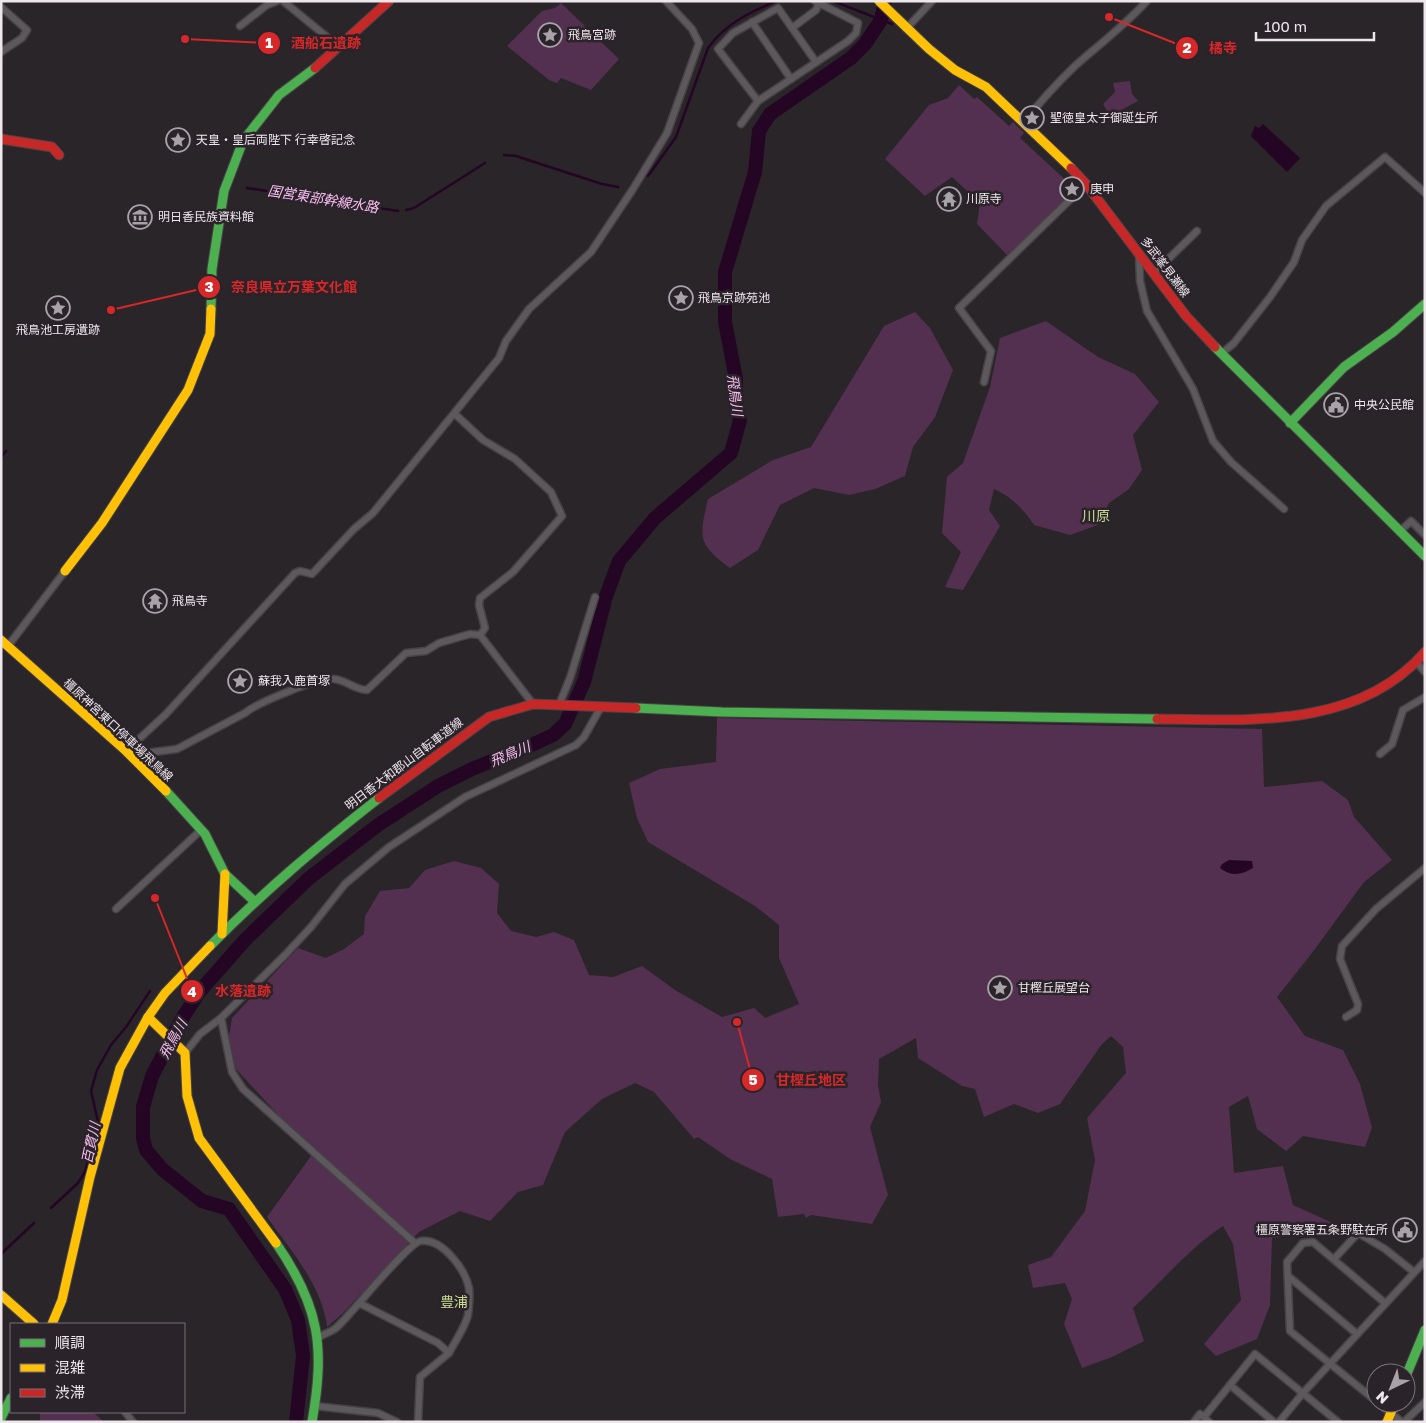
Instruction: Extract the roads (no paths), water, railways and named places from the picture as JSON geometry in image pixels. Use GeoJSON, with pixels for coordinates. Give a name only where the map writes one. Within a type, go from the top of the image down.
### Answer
{"type":"FeatureCollection","features":[{"type":"Feature","properties":{"kind":"main road"},"geometry":{"type":"LineString","coordinates":[[65,571],[102,523],[188,390],[210,334],[212,269],[224,191],[242,141],[279,95],[307,75],[389,1]]}},
{"type":"Feature","properties":{"kind":"main road","name":"多武峯見瀬線"},"geometry":{"type":"LineString","coordinates":[[879,1],[906,29],[956,70],[986,86],[1086,184],[1186,316],[1221,354],[1425,556]]}},
{"type":"Feature","properties":{"kind":"main road"},"geometry":{"type":"LineString","coordinates":[[1,139],[28,145],[52,147],[59,155]]}},
{"type":"Feature","properties":{"kind":"main road"},"geometry":{"type":"LineString","coordinates":[[1290,423],[1344,367],[1393,332],[1425,304]]}},
{"type":"Feature","properties":{"kind":"main road","name":"橿原神宮東口停車場飛鳥線"},"geometry":{"type":"LineString","coordinates":[[4,643],[129,754],[205,834],[225,874],[254,901]]}},
{"type":"Feature","properties":{"kind":"main road","name":"明日香大和郡山自転車道線"},"geometry":{"type":"LineString","coordinates":[[254,901],[303,857],[403,779],[489,716],[533,704],[915,716],[1246,720],[1307,713],[1365,698],[1394,684],[1417,663],[1425,652]]}},
{"type":"Feature","properties":{"kind":"main road"},"geometry":{"type":"LineString","coordinates":[[222,934],[225,874]]}},
{"type":"Feature","properties":{"kind":"main road"},"geometry":{"type":"LineString","coordinates":[[52,1323],[62,1300],[90,1177],[123,1062],[148,1016],[165,993],[254,901]]}},
{"type":"Feature","properties":{"kind":"main road"},"geometry":{"type":"LineString","coordinates":[[148,1016],[183,1051],[184,1085],[199,1140],[279,1247],[302,1289],[319,1337],[315,1406],[312,1422]]}},
{"type":"Feature","properties":{"kind":"main road"},"geometry":{"type":"LineString","coordinates":[[1,1295],[33,1323]]}},
{"type":"Feature","properties":{"kind":"main road"},"geometry":{"type":"LineString","coordinates":[[1411,1363],[1425,1330]]}},
{"type":"Feature","properties":{"kind":"main road"},"geometry":{"type":"LineString","coordinates":[[1,1418],[10,1400]]}},
{"type":"Feature","properties":{"kind":"street"},"geometry":{"type":"LineString","coordinates":[[240,26],[267,4],[277,1]]}},
{"type":"Feature","properties":{"kind":"street"},"geometry":{"type":"LineString","coordinates":[[283,1],[338,46]]}},
{"type":"Feature","properties":{"kind":"street"},"geometry":{"type":"LineString","coordinates":[[129,754],[223,649],[295,573],[300,571],[312,574],[354,529],[373,513],[499,358],[506,341],[529,309],[591,252],[667,133],[699,43],[692,29],[666,1]]}},
{"type":"Feature","properties":{"kind":"street"},"geometry":{"type":"LineString","coordinates":[[906,29],[932,1]]}},
{"type":"Feature","properties":{"kind":"street"},"geometry":{"type":"LineString","coordinates":[[1024,122],[1044,96],[1075,66],[1128,22],[1147,1]]}},
{"type":"Feature","properties":{"kind":"street"},"geometry":{"type":"LineString","coordinates":[[741,124],[758,101],[848,41],[856,33],[858,24],[817,2],[816,10],[792,28]]}},
{"type":"Feature","properties":{"kind":"street"},"geometry":{"type":"LineString","coordinates":[[1,6],[27,30],[22,38],[1,52]]}},
{"type":"Feature","properties":{"kind":"street"},"geometry":{"type":"LineString","coordinates":[[758,101],[718,49],[733,32],[778,8],[816,62]]}},
{"type":"Feature","properties":{"kind":"street"},"geometry":{"type":"LineString","coordinates":[[752,22],[791,79]]}},
{"type":"Feature","properties":{"kind":"street"},"geometry":{"type":"LineString","coordinates":[[1221,354],[1234,343],[1270,297],[1294,262],[1302,240],[1326,206],[1385,158],[1425,193]]}},
{"type":"Feature","properties":{"kind":"street"},"geometry":{"type":"LineString","coordinates":[[984,382],[991,351],[959,308],[1086,184]]}},
{"type":"Feature","properties":{"kind":"street"},"geometry":{"type":"LineString","coordinates":[[1154,273],[1197,230]]}},
{"type":"Feature","properties":{"kind":"street"},"geometry":{"type":"LineString","coordinates":[[1138,253],[1140,281],[1147,311],[1193,389],[1213,441],[1232,462],[1284,509]]}},
{"type":"Feature","properties":{"kind":"street"},"geometry":{"type":"LineString","coordinates":[[455,414],[483,440],[515,459],[550,492],[562,516],[512,572],[480,598],[479,605],[485,628],[480,635]]}},
{"type":"Feature","properties":{"kind":"street"},"geometry":{"type":"LineString","coordinates":[[1399,532],[1411,521],[1425,535]]}},
{"type":"Feature","properties":{"kind":"street"},"geometry":{"type":"LineString","coordinates":[[4,643],[65,571]]}},
{"type":"Feature","properties":{"kind":"street"},"geometry":{"type":"LineString","coordinates":[[556,705],[570,678],[595,597]]}},
{"type":"Feature","properties":{"kind":"street"},"geometry":{"type":"LineString","coordinates":[[129,754],[177,749],[244,713],[254,705],[316,681],[334,679],[359,690],[367,690],[406,652],[426,651],[439,643],[470,634],[480,635],[533,704]]}},
{"type":"Feature","properties":{"kind":"street"},"geometry":{"type":"LineString","coordinates":[[1417,663],[1425,672]]}},
{"type":"Feature","properties":{"kind":"street"},"geometry":{"type":"LineString","coordinates":[[1380,754],[1392,744],[1403,710],[1425,697]]}},
{"type":"Feature","properties":{"kind":"street"},"geometry":{"type":"LineString","coordinates":[[183,1051],[200,1034],[221,1018],[311,927],[345,884],[389,847],[466,797],[576,745],[584,737],[597,707]]}},
{"type":"Feature","properties":{"kind":"street"},"geometry":{"type":"LineString","coordinates":[[116,909],[201,830]]}},
{"type":"Feature","properties":{"kind":"street"},"geometry":{"type":"LineString","coordinates":[[1346,1017],[1357,1010],[1358,1004],[1340,959],[1342,946],[1376,909],[1425,868]]}},
{"type":"Feature","properties":{"kind":"street"},"geometry":{"type":"LineString","coordinates":[[221,1018],[232,1072],[243,1089],[415,1243]]}},
{"type":"Feature","properties":{"kind":"street"},"geometry":{"type":"LineString","coordinates":[[1334,1259],[1358,1233],[1385,1249],[1414,1272]]}},
{"type":"Feature","properties":{"kind":"street"},"geometry":{"type":"LineString","coordinates":[[319,1337],[335,1328],[415,1243],[421,1240],[436,1243],[449,1252],[468,1288],[468,1316],[449,1353],[420,1377],[418,1422]]}},
{"type":"Feature","properties":{"kind":"street"},"geometry":{"type":"LineString","coordinates":[[1366,1393],[1290,1331],[1287,1262],[1303,1243],[1313,1242],[1385,1303]]}},
{"type":"Feature","properties":{"kind":"street"},"geometry":{"type":"LineString","coordinates":[[1279,1422],[1302,1393],[1425,1260]]}},
{"type":"Feature","properties":{"kind":"street"},"geometry":{"type":"LineString","coordinates":[[1288,1276],[1357,1334]]}},
{"type":"Feature","properties":{"kind":"street"},"geometry":{"type":"LineString","coordinates":[[359,1303],[438,1344],[449,1353]]}},
{"type":"Feature","properties":{"kind":"street"},"geometry":{"type":"LineString","coordinates":[[1194,1422],[1200,1414],[1206,1420],[1230,1385],[1255,1354],[1338,1422]]}},
{"type":"Feature","properties":{"kind":"street"},"geometry":{"type":"LineString","coordinates":[[1230,1385],[1274,1422]]}},
{"type":"Feature","properties":{"kind":"street"},"geometry":{"type":"LineString","coordinates":[[1389,1417],[1403,1422],[1425,1402]]}},
{"type":"Feature","properties":{"kind":"street"},"geometry":{"type":"LineString","coordinates":[[315,1406],[378,1413],[397,1422]]}},
{"type":"Feature","properties":{"kind":"waterway","name":"国営東部幹線水路"},"geometry":{"type":"LineString","coordinates":[[648,176],[676,137],[708,48],[730,26],[747,15],[776,1]]}},
{"type":"Feature","properties":{"kind":"waterway","name":"国営東部幹線水路"},"geometry":{"type":"LineString","coordinates":[[833,1],[892,24]]}},
{"type":"Feature","properties":{"kind":"waterway","name":"飛鳥川"},"geometry":{"type":"LineString","coordinates":[[296,1422],[303,1356],[298,1320],[285,1289],[229,1209],[202,1201],[162,1169],[146,1150],[143,1138],[143,1107],[152,1076],[183,1017],[200,991],[245,940],[308,879],[378,825],[438,786],[472,769],[553,735],[565,724],[584,682],[606,596],[619,561],[655,518],[731,453],[740,420],[736,404],[736,379],[725,322],[725,272],[755,172],[759,131],[770,114],[851,58],[865,44],[881,20],[885,1]]}},
{"type":"Feature","properties":{"kind":"waterway","name":"国営東部幹線水路"},"geometry":{"type":"LineString","coordinates":[[504,155],[516,156],[602,184],[618,187]]}},
{"type":"Feature","properties":{"kind":"waterway","name":"国営東部幹線水路"},"geometry":{"type":"LineString","coordinates":[[406,210],[414,208],[485,163]]}},
{"type":"Feature","properties":{"kind":"waterway","name":"国営東部幹線水路"},"geometry":{"type":"LineString","coordinates":[[247,188],[398,211]]}},
{"type":"Feature","properties":{"kind":"waterway"},"geometry":{"type":"LineString","coordinates":[[1,457],[6,451]]}},
{"type":"Feature","properties":{"kind":"waterway","name":"百貫川"},"geometry":{"type":"LineString","coordinates":[[51,1208],[78,1183],[85,1172],[98,1122],[91,1091],[97,1070],[111,1045],[126,1027],[150,991]]}},
{"type":"Feature","properties":{"kind":"waterway","name":"百貫川"},"geometry":{"type":"LineString","coordinates":[[1,1254],[34,1223]]}},
{"type":"Feature","properties":{"kind":"place","name":"橘寺"},"geometry":{"type":"Point","coordinates":[1109,17]}},
{"type":"Feature","properties":{"kind":"place","name":"飛鳥宮跡"},"geometry":{"type":"Point","coordinates":[550,35]}},
{"type":"Feature","properties":{"kind":"place","name":"酒船石遺跡"},"geometry":{"type":"Point","coordinates":[185,39]}},
{"type":"Feature","properties":{"kind":"place","name":"聖徳皇太子御誕生所"},"geometry":{"type":"Point","coordinates":[1032,118]}},
{"type":"Feature","properties":{"kind":"place","name":"天皇・皇后両陛下 行幸啓記念"},"geometry":{"type":"Point","coordinates":[178,140]}},
{"type":"Feature","properties":{"kind":"place","name":"庚申"},"geometry":{"type":"Point","coordinates":[1072,189]}},
{"type":"Feature","properties":{"kind":"place","name":"川原寺"},"geometry":{"type":"Point","coordinates":[949,199]}},
{"type":"Feature","properties":{"kind":"place","name":"明日香民族資料館"},"geometry":{"type":"Point","coordinates":[140,217]}},
{"type":"Feature","properties":{"kind":"place","name":"飛鳥京跡苑池"},"geometry":{"type":"Point","coordinates":[681,298]}},
{"type":"Feature","properties":{"kind":"place","name":"飛鳥池工房遺跡"},"geometry":{"type":"Point","coordinates":[58,308]}},
{"type":"Feature","properties":{"kind":"place","name":"奈良県立万葉文化館"},"geometry":{"type":"Point","coordinates":[111,310]}},
{"type":"Feature","properties":{"kind":"place","name":"中央公民館"},"geometry":{"type":"Point","coordinates":[1336,405]}},
{"type":"Feature","properties":{"kind":"place","name":"飛鳥寺"},"geometry":{"type":"Point","coordinates":[155,601]}},
{"type":"Feature","properties":{"kind":"place","name":"蘇我入鹿首塚"},"geometry":{"type":"Point","coordinates":[240,681]}},
{"type":"Feature","properties":{"kind":"place","name":"水落遺跡"},"geometry":{"type":"Point","coordinates":[155,898]}},
{"type":"Feature","properties":{"kind":"place","name":"甘樫丘展望台"},"geometry":{"type":"Point","coordinates":[1000,988]}},
{"type":"Feature","properties":{"kind":"place","name":"甘樫丘地区"},"geometry":{"type":"Point","coordinates":[737,1022]}},
{"type":"Feature","properties":{"kind":"place","name":"橿原警察署五条野駐在所"},"geometry":{"type":"Point","coordinates":[1405,1230]}},
{"type":"Feature","properties":{"kind":"district","name":"川原"},"geometry":{"type":"Point","coordinates":[1096,516]}},
{"type":"Feature","properties":{"kind":"district","name":"豊浦"},"geometry":{"type":"Point","coordinates":[454,1302]}}]}
